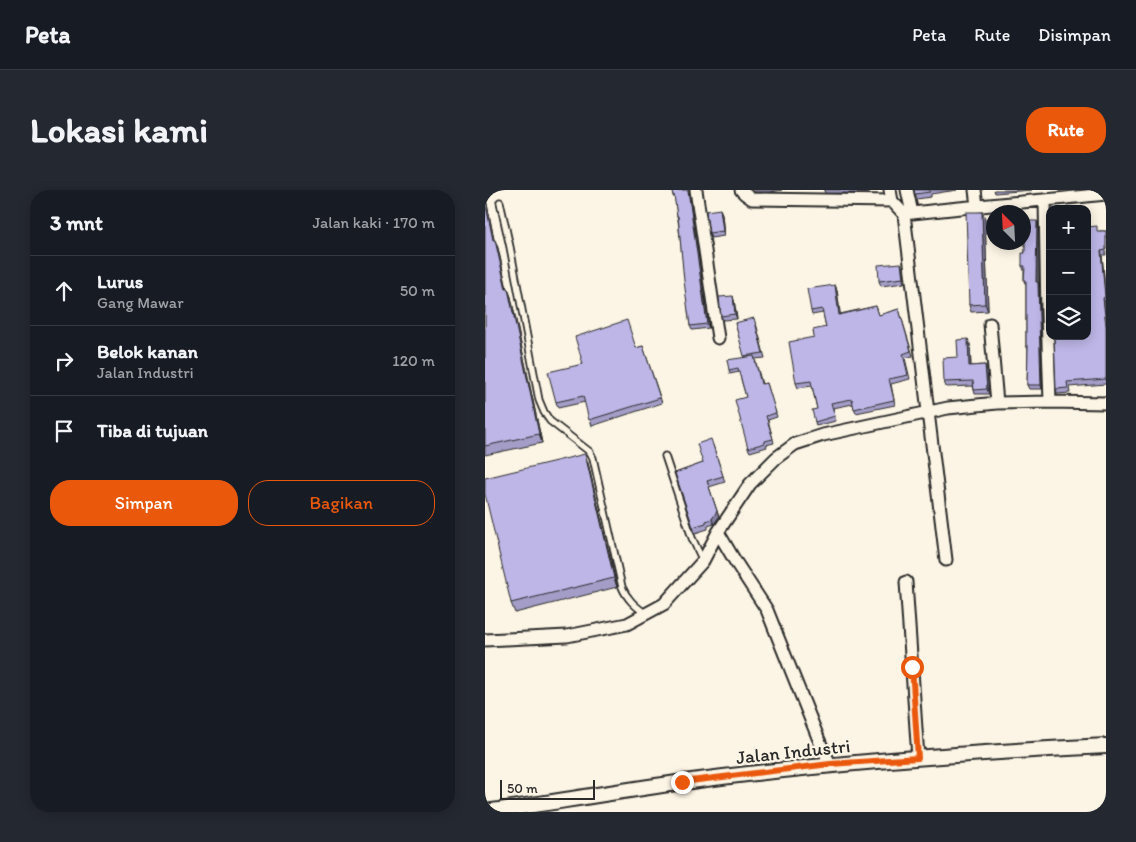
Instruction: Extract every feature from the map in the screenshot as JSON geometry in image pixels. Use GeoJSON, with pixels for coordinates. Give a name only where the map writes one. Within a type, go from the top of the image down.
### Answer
{"type":"FeatureCollection","features":[{"type":"Feature","properties":{"kind":"street"},"geometry":{"type":"LineString","coordinates":[[696,190],[718,338]]}},
{"type":"Feature","properties":{"kind":"street"},"geometry":{"type":"LineString","coordinates":[[741,190],[753,199],[814,195],[891,196],[908,213]]}},
{"type":"Feature","properties":{"kind":"street"},"geometry":{"type":"LineString","coordinates":[[907,190],[928,412],[945,560]]}},
{"type":"Feature","properties":{"kind":"street"},"geometry":{"type":"LineString","coordinates":[[975,190],[977,206]]}},
{"type":"Feature","properties":{"kind":"street"},"geometry":{"type":"LineString","coordinates":[[908,213],[1106,194]]}},
{"type":"Feature","properties":{"kind":"street"},"geometry":{"type":"LineString","coordinates":[[1045,201],[1050,402]]}},
{"type":"Feature","properties":{"kind":"street"},"geometry":{"type":"LineString","coordinates":[[990,324],[997,403]]}},
{"type":"Feature","properties":{"kind":"street"},"geometry":{"type":"LineString","coordinates":[[485,640],[567,636],[627,624],[664,604],[703,561],[718,532],[750,484],[776,458],[795,444],[823,435],[948,408],[997,403],[1106,403]]}},
{"type":"Feature","properties":{"kind":"street"},"geometry":{"type":"LineString","coordinates":[[718,532],[767,610],[830,764]]}},
{"type":"Feature","properties":{"kind":"street"},"geometry":{"type":"LineString","coordinates":[[906,582],[918,758]]}},
{"type":"Feature","properties":{"kind":"street","name":"Jalan Industri"},"geometry":{"type":"LineString","coordinates":[[485,812],[682,782],[830,764],[1106,746]]}},
{"type":"Feature","properties":{"kind":"lane"},"geometry":{"type":"LineString","coordinates":[[501,202],[539,400],[549,421],[587,448],[593,458],[622,587],[628,600],[646,614]]}},
{"type":"Feature","properties":{"kind":"lane"},"geometry":{"type":"LineString","coordinates":[[665,456],[692,538],[703,561]]}},
{"type":"Feature","properties":{"kind":"building"},"geometry":{"type":"Polygon","coordinates":[[[672,190],[688,190],[707,324],[690,326],[678,216],[672,190]]]}},
{"type":"Feature","properties":{"kind":"building"},"geometry":{"type":"Polygon","coordinates":[[[914,190],[929,190],[930,192],[915,194],[914,190]]]}},
{"type":"Feature","properties":{"kind":"building"},"geometry":{"type":"Polygon","coordinates":[[[485,201],[493,240],[495,240],[506,289],[508,289],[539,434],[485,446],[485,201]]]}},
{"type":"Feature","properties":{"kind":"building"},"geometry":{"type":"Polygon","coordinates":[[[720,209],[723,231],[709,233],[706,211],[720,209]]]}},
{"type":"Feature","properties":{"kind":"building"},"geometry":{"type":"Polygon","coordinates":[[[966,212],[982,212],[985,304],[969,305],[966,212]]]}},
{"type":"Feature","properties":{"kind":"building"},"geometry":{"type":"Polygon","coordinates":[[[1031,221],[1037,221],[1036,282],[1038,282],[1041,385],[1027,385],[1026,281],[1024,281],[1025,266],[1022,266],[1022,253],[1025,253],[1025,250],[1031,250],[1031,221]]]}},
{"type":"Feature","properties":{"kind":"building"},"geometry":{"type":"Polygon","coordinates":[[[1097,226],[1097,231],[1106,231],[1106,250],[1101,251],[1105,297],[1103,298],[1106,326],[1106,379],[1067,382],[1068,388],[1056,389],[1054,340],[1091,340],[1091,227],[1097,226]]]}},
{"type":"Feature","properties":{"kind":"building"},"geometry":{"type":"Polygon","coordinates":[[[901,263],[903,278],[879,281],[878,265],[901,263]]]}},
{"type":"Feature","properties":{"kind":"building"},"geometry":{"type":"Polygon","coordinates":[[[835,285],[839,315],[876,306],[879,315],[899,309],[911,351],[903,354],[908,375],[889,379],[894,400],[854,409],[852,399],[831,403],[835,416],[815,422],[812,410],[817,409],[811,381],[796,383],[789,342],[814,337],[813,330],[826,327],[822,309],[811,311],[807,289],[835,285]]]}},
{"type":"Feature","properties":{"kind":"building"},"geometry":{"type":"Polygon","coordinates":[[[733,296],[735,314],[721,316],[719,297],[733,296]]]}},
{"type":"Feature","properties":{"kind":"building"},"geometry":{"type":"Polygon","coordinates":[[[754,318],[763,353],[744,356],[735,323],[754,318]]]}},
{"type":"Feature","properties":{"kind":"building"},"geometry":{"type":"Polygon","coordinates":[[[627,320],[636,348],[643,346],[660,398],[589,420],[583,396],[556,402],[548,372],[583,364],[575,337],[627,320]]]}},
{"type":"Feature","properties":{"kind":"building"},"geometry":{"type":"Polygon","coordinates":[[[968,339],[969,366],[985,365],[987,389],[974,390],[973,381],[944,382],[943,358],[958,357],[957,340],[968,339]]]}},
{"type":"Feature","properties":{"kind":"building"},"geometry":{"type":"Polygon","coordinates":[[[754,356],[761,384],[767,383],[776,413],[766,416],[773,439],[748,448],[735,400],[746,397],[738,368],[729,370],[727,360],[754,356]]]}},
{"type":"Feature","properties":{"kind":"building"},"geometry":{"type":"Polygon","coordinates":[[[711,439],[723,476],[707,481],[717,511],[712,519],[706,521],[706,523],[693,527],[675,473],[703,463],[697,444],[711,439]]]}},
{"type":"Feature","properties":{"kind":"building"},"geometry":{"type":"Polygon","coordinates":[[[585,454],[614,578],[511,603],[485,494],[485,478],[585,454]]]}},
{"type":"Feature","properties":{"kind":"route"},"geometry":{"type":"LineString","coordinates":[[682,782],[830,764],[918,758],[912,667]]}}]}
